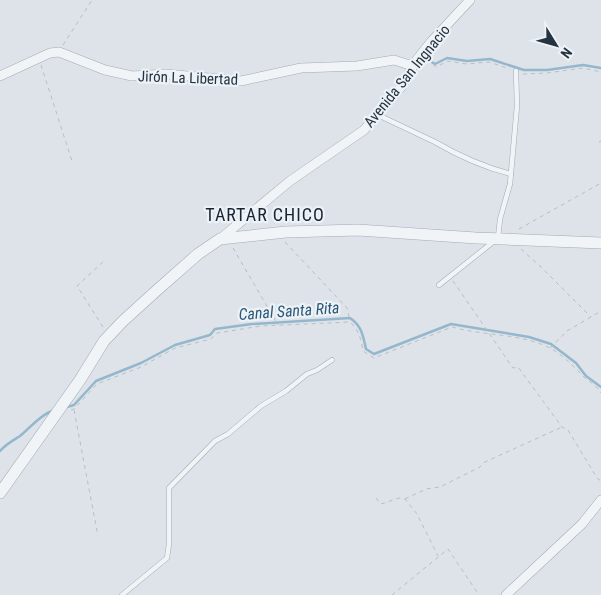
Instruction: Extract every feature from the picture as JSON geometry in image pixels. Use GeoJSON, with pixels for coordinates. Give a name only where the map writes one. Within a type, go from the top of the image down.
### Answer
{"type":"FeatureCollection","features":[{"type":"Feature","properties":{"kind":"street","name":"Avenida San Ingnacio"},"geometry":{"type":"LineString","coordinates":[[224,238],[290,181],[364,130],[402,86],[418,58],[430,43],[470,0]]}},
{"type":"Feature","properties":{"kind":"street"},"geometry":{"type":"LineString","coordinates":[[0,76],[50,53],[59,52]]}},
{"type":"Feature","properties":{"kind":"street","name":"Jirón La Libertad"},"geometry":{"type":"LineString","coordinates":[[59,52],[105,70],[132,76],[166,74],[241,81],[301,68],[357,66],[394,60],[413,66]]}},
{"type":"Feature","properties":{"kind":"street"},"geometry":{"type":"LineString","coordinates":[[0,493],[109,336],[122,321],[198,254],[224,238],[276,233],[358,230],[601,243]]}},
{"type":"Feature","properties":{"kind":"street"},"geometry":{"type":"LineString","coordinates":[[506,595],[510,589],[582,524],[601,500]]}},
{"type":"Feature","properties":{"kind":"lane"},"geometry":{"type":"LineString","coordinates":[[439,285],[498,238],[500,220],[510,184],[517,106],[516,71]]}},
{"type":"Feature","properties":{"kind":"lane"},"geometry":{"type":"LineString","coordinates":[[378,115],[451,152],[491,169],[511,174]]}},
{"type":"Feature","properties":{"kind":"lane"},"geometry":{"type":"LineString","coordinates":[[122,595],[167,558],[169,544],[169,488],[216,442],[261,406],[307,374],[332,360]]}},
{"type":"Feature","properties":{"kind":"path"},"geometry":{"type":"LineString","coordinates":[[59,52],[92,0]]}},
{"type":"Feature","properties":{"kind":"path"},"geometry":{"type":"LineString","coordinates":[[39,58],[72,161]]}},
{"type":"Feature","properties":{"kind":"path"},"geometry":{"type":"LineString","coordinates":[[418,58],[437,67],[447,60],[468,64],[489,62],[523,74],[583,68],[601,72]]}},
{"type":"Feature","properties":{"kind":"path"},"geometry":{"type":"LineString","coordinates":[[591,316],[511,239],[518,230],[601,183]]}},
{"type":"Feature","properties":{"kind":"path"},"geometry":{"type":"LineString","coordinates":[[276,233],[347,308],[350,322],[356,327],[363,350],[374,358],[452,327],[465,331],[530,341],[550,348],[573,365],[601,393]]}},
{"type":"Feature","properties":{"kind":"path"},"geometry":{"type":"LineString","coordinates":[[224,238],[278,325]]}},
{"type":"Feature","properties":{"kind":"path"},"geometry":{"type":"LineString","coordinates":[[104,261],[78,286],[109,336]]}},
{"type":"Feature","properties":{"kind":"path"},"geometry":{"type":"LineString","coordinates":[[450,276],[513,368],[518,366],[562,427],[568,430],[597,478],[601,481]]}},
{"type":"Feature","properties":{"kind":"path"},"geometry":{"type":"LineString","coordinates":[[550,348],[567,331],[601,311]]}},
{"type":"Feature","properties":{"kind":"path"},"geometry":{"type":"LineString","coordinates":[[54,414],[74,409],[97,384],[141,367],[175,348],[211,339],[217,333],[278,325],[350,322]]}},
{"type":"Feature","properties":{"kind":"path"},"geometry":{"type":"LineString","coordinates":[[74,409],[98,536]]}},
{"type":"Feature","properties":{"kind":"path"},"geometry":{"type":"LineString","coordinates":[[376,498],[381,504],[399,498],[405,499],[426,489],[440,487],[480,467],[485,462],[562,427]]}},
{"type":"Feature","properties":{"kind":"path"},"geometry":{"type":"LineString","coordinates":[[405,499],[417,514],[438,557]]}},
{"type":"Feature","properties":{"kind":"path"},"geometry":{"type":"LineString","coordinates":[[392,595],[448,549],[479,595]]}},
{"type":"Feature","properties":{"kind":"waterway"},"geometry":{"type":"LineString","coordinates":[[421,56],[435,64],[447,58],[467,61],[490,59],[524,70],[547,70],[583,65],[601,68]]}},
{"type":"Feature","properties":{"kind":"waterway","name":"Canal Santa Rita"},"geometry":{"type":"LineString","coordinates":[[67,407],[74,405],[96,381],[141,363],[175,345],[210,335],[215,329],[252,324],[350,318],[360,328],[366,349],[374,354],[451,324],[529,337],[551,344],[576,363],[586,376],[601,387]]}},
{"type":"Feature","properties":{"kind":"waterway","name":"Canal Santa Rita"},"geometry":{"type":"LineString","coordinates":[[0,451],[39,419],[52,411]]}},
{"type":"Feature","properties":{"kind":"district","name":"TARTAR CHICO"},"geometry":{"type":"Point","coordinates":[265,214]}}]}
